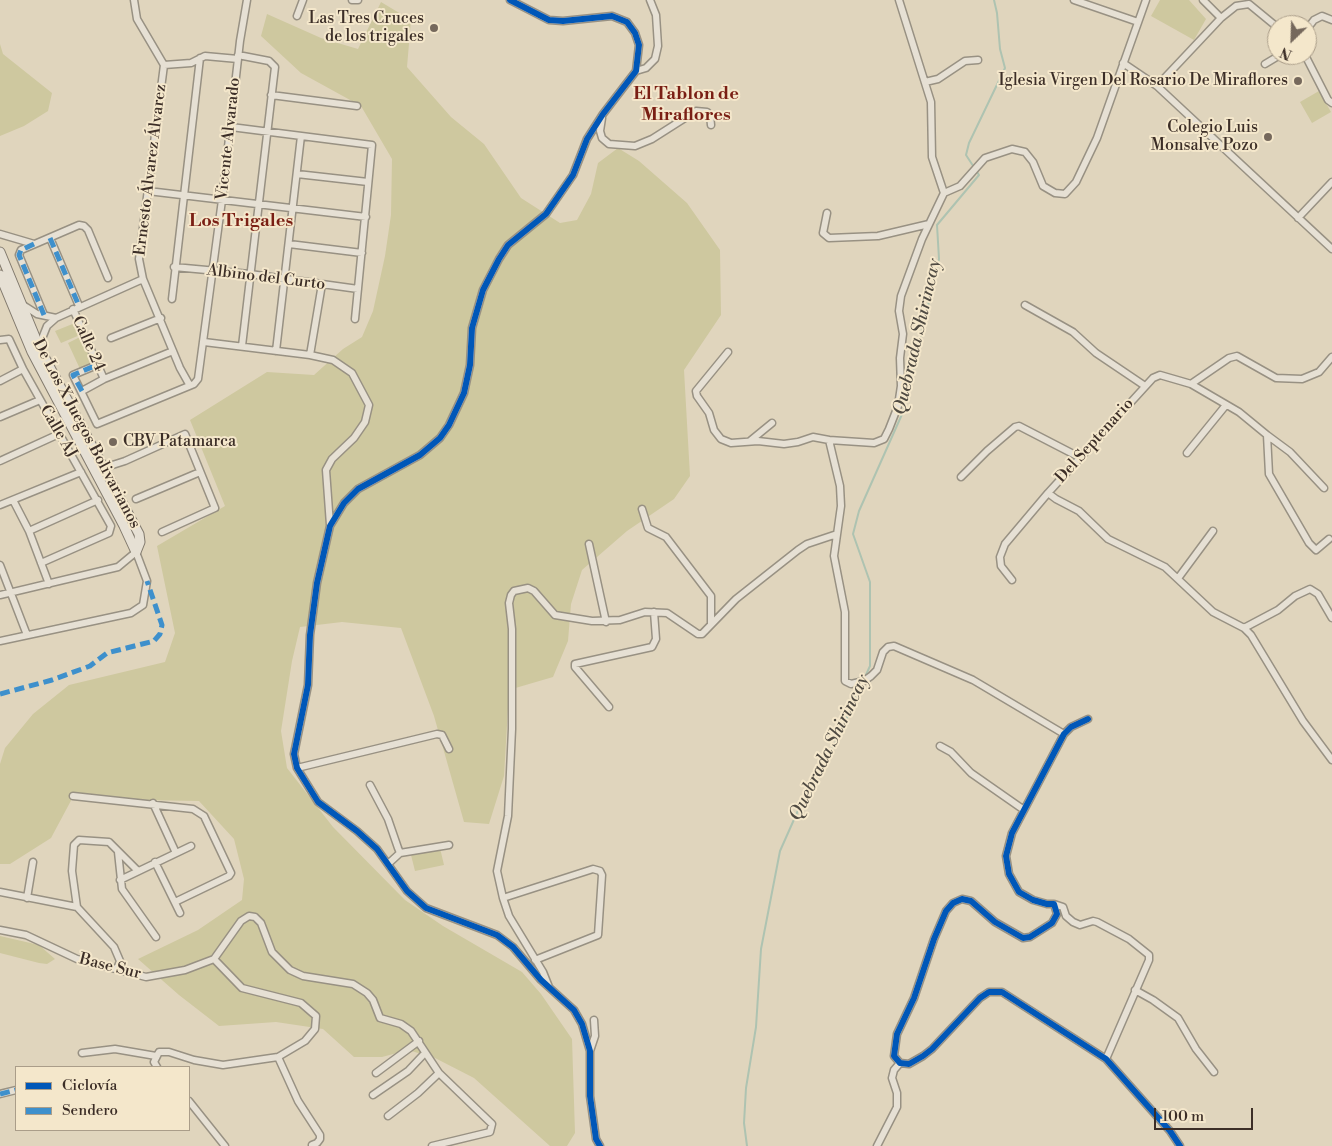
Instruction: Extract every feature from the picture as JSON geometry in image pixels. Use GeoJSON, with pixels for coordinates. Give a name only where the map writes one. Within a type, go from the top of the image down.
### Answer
{"type":"FeatureCollection","features":[{"type":"Feature","properties":{"kind":"street"},"geometry":{"type":"LineString","coordinates":[[134,0],[136,19],[164,65],[191,63],[205,56],[238,57],[273,63],[275,67],[257,205],[242,346]]}},
{"type":"Feature","properties":{"kind":"street"},"geometry":{"type":"LineString","coordinates":[[297,16],[303,0]]}},
{"type":"Feature","properties":{"kind":"street"},"geometry":{"type":"LineString","coordinates":[[352,0],[358,0]]}},
{"type":"Feature","properties":{"kind":"street"},"geometry":{"type":"LineString","coordinates":[[330,526],[344,503],[358,489],[420,455],[440,438],[449,425],[464,393],[470,365],[472,328],[489,278],[508,245],[546,214],[573,175],[588,139],[603,114],[636,71],[639,45],[635,33],[627,22],[612,16],[563,21],[549,20],[510,0]]}},
{"type":"Feature","properties":{"kind":"street"},"geometry":{"type":"LineString","coordinates":[[636,71],[646,68],[655,59],[658,46],[656,15],[650,0]]}},
{"type":"Feature","properties":{"kind":"street"},"geometry":{"type":"LineString","coordinates":[[728,352],[699,385],[697,396],[709,413],[714,430],[721,439],[731,443],[791,444],[813,437],[874,443],[884,439],[898,406],[903,334],[899,311],[901,296],[929,224],[944,192],[932,157],[931,102],[899,0]]}},
{"type":"Feature","properties":{"kind":"street"},"geometry":{"type":"LineString","coordinates":[[1074,0],[1138,22]]}},
{"type":"Feature","properties":{"kind":"street"},"geometry":{"type":"LineString","coordinates":[[944,192],[954,190],[966,180],[985,158],[1012,149],[1025,152],[1033,162],[1043,186],[1055,193],[1065,194],[1076,182],[1097,138],[1146,0]]}},
{"type":"Feature","properties":{"kind":"street"},"geometry":{"type":"LineString","coordinates":[[1203,0],[1221,18]]}},
{"type":"Feature","properties":{"kind":"street","name":"Vicente Alvarado"},"geometry":{"type":"LineString","coordinates":[[189,384],[194,384],[198,378],[204,342],[246,3]]}},
{"type":"Feature","properties":{"kind":"street"},"geometry":{"type":"LineString","coordinates":[[1157,86],[1221,18],[1236,6],[1249,4],[1267,19]]}},
{"type":"Feature","properties":{"kind":"street"},"geometry":{"type":"LineString","coordinates":[[1317,18],[1322,16],[1332,20]]}},
{"type":"Feature","properties":{"kind":"street"},"geometry":{"type":"LineString","coordinates":[[172,299],[174,267],[200,58]]}},
{"type":"Feature","properties":{"kind":"street"},"geometry":{"type":"LineString","coordinates":[[925,82],[938,79],[965,61],[978,60]]}},
{"type":"Feature","properties":{"kind":"street"},"geometry":{"type":"LineString","coordinates":[[1123,62],[1157,86],[1332,249]]}},
{"type":"Feature","properties":{"kind":"street","name":"Ernesto Álvarez Álvarez"},"geometry":{"type":"LineString","coordinates":[[164,65],[139,259],[143,278],[173,351],[189,384]]}},
{"type":"Feature","properties":{"kind":"street"},"geometry":{"type":"LineString","coordinates":[[1310,65],[1328,100],[1332,103]]}},
{"type":"Feature","properties":{"kind":"street"},"geometry":{"type":"LineString","coordinates":[[271,95],[357,106]]}},
{"type":"Feature","properties":{"kind":"street"},"geometry":{"type":"LineString","coordinates":[[603,114],[600,130],[602,138],[609,144],[618,145],[640,146],[696,111],[707,112],[710,115],[711,125]]}},
{"type":"Feature","properties":{"kind":"street"},"geometry":{"type":"LineString","coordinates":[[231,128],[267,131],[372,146],[355,320]]}},
{"type":"Feature","properties":{"kind":"street"},"geometry":{"type":"LineString","coordinates":[[276,351],[302,136]]}},
{"type":"Feature","properties":{"kind":"street"},"geometry":{"type":"LineString","coordinates":[[297,174],[368,182]]}},
{"type":"Feature","properties":{"kind":"street"},"geometry":{"type":"LineString","coordinates":[[1298,218],[1332,182]]}},
{"type":"Feature","properties":{"kind":"street"},"geometry":{"type":"LineString","coordinates":[[148,191],[366,217]]}},
{"type":"Feature","properties":{"kind":"street"},"geometry":{"type":"LineString","coordinates":[[827,213],[823,233],[829,238],[878,236],[929,224]]}},
{"type":"Feature","properties":{"kind":"street"},"geometry":{"type":"LineString","coordinates":[[44,315],[19,255],[21,250],[79,225],[84,226],[88,230],[108,278]]}},
{"type":"Feature","properties":{"kind":"street"},"geometry":{"type":"LineString","coordinates":[[0,234],[34,244]]}},
{"type":"Feature","properties":{"kind":"street","name":"Calle 24"},"geometry":{"type":"LineString","coordinates":[[50,238],[97,365],[104,379]]}},
{"type":"Feature","properties":{"kind":"street"},"geometry":{"type":"LineString","coordinates":[[289,244],[362,253]]}},
{"type":"Feature","properties":{"kind":"street","name":"De Los X Juegos Bolivarianos"},"geometry":{"type":"LineString","coordinates":[[0,252],[16,304]]}},
{"type":"Feature","properties":{"kind":"street","name":"Albino del Curto"},"geometry":{"type":"LineString","coordinates":[[174,267],[250,274],[358,290]]}},
{"type":"Feature","properties":{"kind":"street","name":"De Los X Juegos Bolivarianos"},"geometry":{"type":"LineString","coordinates":[[0,275],[16,304],[36,351],[136,552]]}},
{"type":"Feature","properties":{"kind":"street"},"geometry":{"type":"LineString","coordinates":[[36,351],[47,326],[56,318],[143,278]]}},
{"type":"Feature","properties":{"kind":"street"},"geometry":{"type":"LineString","coordinates":[[310,354],[322,284]]}},
{"type":"Feature","properties":{"kind":"street"},"geometry":{"type":"LineString","coordinates":[[16,304],[56,318]]}},
{"type":"Feature","properties":{"kind":"street"},"geometry":{"type":"LineString","coordinates":[[1025,305],[1073,332],[1096,353],[1145,386]]}},
{"type":"Feature","properties":{"kind":"street"},"geometry":{"type":"LineString","coordinates":[[111,338],[161,318]]}},
{"type":"Feature","properties":{"kind":"street","name":"Calle AJ"},"geometry":{"type":"LineString","coordinates":[[4,339],[98,500],[110,526],[109,533],[41,563]]}},
{"type":"Feature","properties":{"kind":"street"},"geometry":{"type":"LineString","coordinates":[[204,342],[310,354],[333,360],[352,373],[369,405],[364,422],[354,438],[332,459],[326,470],[330,526],[318,583],[310,635],[308,685],[295,742],[297,768],[318,802],[357,831],[388,864],[407,891],[426,908],[497,935],[514,947],[550,988],[574,1010],[582,1024],[590,1051],[590,1096],[596,1139],[600,1146]]}},
{"type":"Feature","properties":{"kind":"street","name":"De Los X Juegos Bolivarianos"},"geometry":{"type":"LineString","coordinates":[[36,351],[139,534],[140,542],[136,552]]}},
{"type":"Feature","properties":{"kind":"street"},"geometry":{"type":"LineString","coordinates":[[82,391],[104,379],[173,351]]}},
{"type":"Feature","properties":{"kind":"street"},"geometry":{"type":"LineString","coordinates":[[1324,488],[1295,457],[1254,422],[1191,384],[1229,358],[1237,356],[1276,378],[1287,379],[1302,379],[1319,372],[1332,357]]}},
{"type":"Feature","properties":{"kind":"street"},"geometry":{"type":"LineString","coordinates":[[97,365],[72,375],[82,391],[97,424],[189,384]]}},
{"type":"Feature","properties":{"kind":"street"},"geometry":{"type":"LineString","coordinates":[[0,380],[23,369]]}},
{"type":"Feature","properties":{"kind":"street","name":"Del Septenario"},"geometry":{"type":"LineString","coordinates":[[1191,384],[1160,375],[1145,386],[1048,493],[1056,500],[1079,511],[1108,539],[1165,567],[1179,578],[1213,612],[1244,628],[1258,643],[1303,720],[1332,760]]}},
{"type":"Feature","properties":{"kind":"street"},"geometry":{"type":"LineString","coordinates":[[0,417],[40,400]]}},
{"type":"Feature","properties":{"kind":"street"},"geometry":{"type":"LineString","coordinates":[[1187,453],[1226,405]]}},
{"type":"Feature","properties":{"kind":"street"},"geometry":{"type":"LineString","coordinates":[[749,442],[772,423]]}},
{"type":"Feature","properties":{"kind":"street"},"geometry":{"type":"LineString","coordinates":[[961,477],[1015,427],[1019,426],[1080,458]]}},
{"type":"Feature","properties":{"kind":"street"},"geometry":{"type":"LineString","coordinates":[[0,461],[59,434]]}},
{"type":"Feature","properties":{"kind":"street"},"geometry":{"type":"LineString","coordinates":[[94,469],[103,468],[185,434],[215,508],[162,532]]}},
{"type":"Feature","properties":{"kind":"street"},"geometry":{"type":"LineString","coordinates":[[1267,435],[1269,474],[1309,543],[1316,550],[1329,539]]}},
{"type":"Feature","properties":{"kind":"street"},"geometry":{"type":"LineString","coordinates":[[829,440],[840,486],[841,506],[834,556],[835,571],[845,612],[845,680],[851,684],[864,681],[877,670],[883,652],[888,647],[894,646],[973,680],[1064,734]]}},
{"type":"Feature","properties":{"kind":"street"},"geometry":{"type":"LineString","coordinates":[[0,505],[81,472]]}},
{"type":"Feature","properties":{"kind":"street"},"geometry":{"type":"LineString","coordinates":[[136,498],[200,472]]}},
{"type":"Feature","properties":{"kind":"street"},"geometry":{"type":"LineString","coordinates":[[1012,580],[1001,566],[1000,557],[1005,544],[1048,493]]}},
{"type":"Feature","properties":{"kind":"street"},"geometry":{"type":"LineString","coordinates":[[13,500],[29,531],[49,584]]}},
{"type":"Feature","properties":{"kind":"street"},"geometry":{"type":"LineString","coordinates":[[29,531],[98,500]]}},
{"type":"Feature","properties":{"kind":"street"},"geometry":{"type":"LineString","coordinates":[[642,508],[648,528],[666,537],[710,596],[711,625]]}},
{"type":"Feature","properties":{"kind":"street"},"geometry":{"type":"LineString","coordinates":[[1179,578],[1213,531]]}},
{"type":"Feature","properties":{"kind":"street"},"geometry":{"type":"LineString","coordinates":[[550,988],[547,979],[509,916],[502,898],[497,871],[508,816],[512,729],[512,629],[509,603],[511,595],[514,591],[528,588],[534,591],[555,615],[606,622],[654,612],[667,613],[698,634],[702,634],[736,599],[798,550],[807,544],[837,534]]}},
{"type":"Feature","properties":{"kind":"street"},"geometry":{"type":"LineString","coordinates":[[589,544],[606,622]]}},
{"type":"Feature","properties":{"kind":"street"},"geometry":{"type":"LineString","coordinates":[[0,595],[118,567],[136,552],[147,581],[143,605],[131,613],[0,641]]}},
{"type":"Feature","properties":{"kind":"street"},"geometry":{"type":"LineString","coordinates":[[0,565],[27,635]]}},
{"type":"Feature","properties":{"kind":"street"},"geometry":{"type":"LineString","coordinates":[[1244,628],[1278,610],[1295,596],[1310,589],[1318,594],[1332,618]]}},
{"type":"Feature","properties":{"kind":"street"},"geometry":{"type":"LineString","coordinates":[[609,707],[575,667],[576,664],[652,647],[656,639],[654,612]]}},
{"type":"Feature","properties":{"kind":"street"},"geometry":{"type":"LineString","coordinates":[[1088,719],[1071,727],[1064,734],[1044,768],[1012,833],[1006,856],[1009,874],[1019,892],[1033,900],[1063,907],[1068,920],[1080,925],[1092,921],[1097,922],[1147,952],[1149,960],[1106,1059]]}},
{"type":"Feature","properties":{"kind":"street"},"geometry":{"type":"LineString","coordinates":[[297,768],[437,734],[442,735],[449,749]]}},
{"type":"Feature","properties":{"kind":"street"},"geometry":{"type":"LineString","coordinates":[[940,746],[951,752],[971,773],[1024,810]]}},
{"type":"Feature","properties":{"kind":"street"},"geometry":{"type":"LineString","coordinates":[[370,786],[388,819],[400,854]]}},
{"type":"Feature","properties":{"kind":"street"},"geometry":{"type":"LineString","coordinates":[[73,796],[153,803],[200,811],[231,869],[229,876],[175,902]]}},
{"type":"Feature","properties":{"kind":"street"},"geometry":{"type":"LineString","coordinates":[[153,803],[176,852]]}},
{"type":"Feature","properties":{"kind":"street"},"geometry":{"type":"LineString","coordinates":[[117,969],[120,961],[114,947],[77,907],[72,871],[76,842],[80,840],[109,842],[137,870]]}},
{"type":"Feature","properties":{"kind":"street"},"geometry":{"type":"LineString","coordinates":[[388,864],[400,854],[423,848],[449,845]]}},
{"type":"Feature","properties":{"kind":"street"},"geometry":{"type":"LineString","coordinates":[[120,880],[137,870],[191,846]]}},
{"type":"Feature","properties":{"kind":"street"},"geometry":{"type":"LineString","coordinates":[[118,852],[122,889],[156,937]]}},
{"type":"Feature","properties":{"kind":"street"},"geometry":{"type":"LineString","coordinates":[[27,898],[33,862]]}},
{"type":"Feature","properties":{"kind":"street"},"geometry":{"type":"LineString","coordinates":[[156,862],[180,913]]}},
{"type":"Feature","properties":{"kind":"street"},"geometry":{"type":"LineString","coordinates":[[502,898],[593,869],[600,871],[602,875],[598,935],[535,960]]}},
{"type":"Feature","properties":{"kind":"street"},"geometry":{"type":"LineString","coordinates":[[0,892],[77,907]]}},
{"type":"Feature","properties":{"kind":"street"},"geometry":{"type":"LineString","coordinates":[[1054,904],[1057,914],[1052,923],[1030,937],[1023,938],[1010,933],[971,901],[962,899],[952,903],[946,911],[934,939],[912,1003],[897,1034],[893,1046],[894,1056],[900,1063],[909,1064],[932,1049],[980,998],[989,992],[1002,992],[1106,1059],[1170,1131],[1180,1146]]}},
{"type":"Feature","properties":{"kind":"street"},"geometry":{"type":"LineString","coordinates":[[156,1066],[154,1062],[159,1052],[169,1052],[194,1060],[223,1065],[278,1057],[305,1041],[315,1029],[316,1016],[301,1003],[242,988],[214,959],[241,921],[249,916],[255,917],[261,923],[272,952],[290,970],[303,976],[353,984],[360,988],[373,1000],[380,1018],[401,1024],[419,1041],[425,1054],[439,1073],[492,1124],[490,1132],[432,1146]]}},
{"type":"Feature","properties":{"kind":"street","name":"Base Sur"},"geometry":{"type":"LineString","coordinates":[[0,930],[26,934],[77,959],[146,977],[185,970],[214,959]]}},
{"type":"Feature","properties":{"kind":"street"},"geometry":{"type":"LineString","coordinates":[[1135,990],[1178,1018],[1196,1049],[1214,1072]]}},
{"type":"Feature","properties":{"kind":"street"},"geometry":{"type":"LineString","coordinates":[[590,1051],[595,1036],[594,1020]]}},
{"type":"Feature","properties":{"kind":"street"},"geometry":{"type":"LineString","coordinates":[[376,1073],[419,1041]]}},
{"type":"Feature","properties":{"kind":"street"},"geometry":{"type":"LineString","coordinates":[[82,1053],[115,1049],[156,1056]]}},
{"type":"Feature","properties":{"kind":"street"},"geometry":{"type":"LineString","coordinates":[[373,1095],[408,1071],[425,1054]]}},
{"type":"Feature","properties":{"kind":"street"},"geometry":{"type":"LineString","coordinates":[[278,1057],[298,1101],[320,1136],[317,1143],[312,1145]]}},
{"type":"Feature","properties":{"kind":"street"},"geometry":{"type":"LineString","coordinates":[[876,1146],[897,1107],[897,1093],[892,1078],[894,1070],[900,1063]]}},
{"type":"Feature","properties":{"kind":"street"},"geometry":{"type":"LineString","coordinates":[[388,1116],[418,1093],[439,1073]]}},
{"type":"Feature","properties":{"kind":"street"},"geometry":{"type":"LineString","coordinates":[[0,1094],[15,1090]]}},
{"type":"Feature","properties":{"kind":"street"},"geometry":{"type":"LineString","coordinates":[[190,1101],[225,1146]]}},
{"type":"Feature","properties":{"kind":"shaded area"},"geometry":{"type":"Polygon","coordinates":[[[1160,0],[1189,0],[1206,19],[1194,40],[1151,16],[1160,0]]]}},
{"type":"Feature","properties":{"kind":"shaded area"},"geometry":{"type":"Polygon","coordinates":[[[381,2],[411,20],[407,67],[451,117],[484,144],[521,198],[560,223],[577,220],[591,194],[598,163],[618,148],[639,161],[687,203],[720,250],[721,315],[684,370],[690,476],[674,499],[627,531],[582,570],[571,604],[568,641],[553,677],[512,689],[508,708],[504,776],[489,824],[464,822],[434,716],[401,628],[342,622],[300,627],[292,661],[281,731],[287,768],[333,827],[405,900],[443,926],[522,972],[541,994],[572,1039],[575,1133],[567,1146],[550,1146],[474,1078],[435,1058],[408,1050],[382,1057],[354,1057],[323,1029],[276,1022],[219,1026],[179,995],[138,959],[198,930],[242,900],[244,879],[234,839],[199,801],[140,800],[74,795],[51,838],[10,864],[0,864],[0,764],[5,748],[33,714],[69,685],[165,662],[175,633],[157,546],[225,506],[190,420],[267,372],[314,375],[343,349],[362,337],[373,311],[385,256],[391,215],[392,159],[361,106],[301,73],[261,36],[267,14],[321,38],[358,49],[381,2]]]}},
{"type":"Feature","properties":{"kind":"shaded area"},"geometry":{"type":"Polygon","coordinates":[[[0,44],[3,54],[52,93],[48,111],[24,126],[0,136],[0,44]]]}},
{"type":"Feature","properties":{"kind":"shaded area"},"geometry":{"type":"Polygon","coordinates":[[[1319,91],[1331,112],[1312,123],[1300,102],[1319,91]]]}},
{"type":"Feature","properties":{"kind":"shaded area"},"geometry":{"type":"Polygon","coordinates":[[[75,323],[80,335],[61,343],[55,331],[75,323]]]}},
{"type":"Feature","properties":{"kind":"shaded area"},"geometry":{"type":"Polygon","coordinates":[[[82,336],[94,363],[80,369],[68,343],[82,336]]]}},
{"type":"Feature","properties":{"kind":"shaded area"},"geometry":{"type":"Polygon","coordinates":[[[440,848],[444,865],[415,871],[411,855],[440,848]]]}},
{"type":"Feature","properties":{"kind":"shaded area"},"geometry":{"type":"Polygon","coordinates":[[[0,936],[39,945],[55,959],[47,964],[0,953],[0,936]]]}},
{"type":"Feature","properties":{"kind":"waterway","name":"Quebrada Shirincay"},"geometry":{"type":"LineString","coordinates":[[865,677],[870,666],[870,582],[853,534],[859,511],[903,412],[939,259],[937,225],[979,175],[966,155],[969,143],[1005,68],[1000,49],[994,0]]}},
{"type":"Feature","properties":{"kind":"waterway","name":"Quebrada Shirincay"},"geometry":{"type":"LineString","coordinates":[[747,1146],[744,1123],[746,1088],[756,1027],[761,949],[780,851],[804,797],[838,738],[862,683]]}},
{"type":"Feature","properties":{"kind":"marked path"},"geometry":{"type":"LineString","coordinates":[[50,238],[79,306]]}},
{"type":"Feature","properties":{"kind":"marked path"},"geometry":{"type":"LineString","coordinates":[[34,244],[21,250],[19,255],[44,315]]}},
{"type":"Feature","properties":{"kind":"marked path"},"geometry":{"type":"LineString","coordinates":[[82,391],[73,375],[97,365]]}},
{"type":"Feature","properties":{"kind":"marked path"},"geometry":{"type":"LineString","coordinates":[[0,694],[52,680],[90,666],[107,653],[154,641],[160,634],[162,625],[147,581]]}},
{"type":"Feature","properties":{"kind":"marked path"},"geometry":{"type":"LineString","coordinates":[[0,1094],[15,1090]]}},
{"type":"Feature","properties":{"kind":"cycle path"},"geometry":{"type":"LineString","coordinates":[[510,0],[549,20],[563,21],[612,16],[627,22],[635,33],[639,45],[636,71],[603,114],[587,139],[573,175],[546,214],[508,245],[499,259],[483,290],[472,328],[470,365],[464,393],[449,425],[440,438],[420,455],[358,489],[344,503],[330,526],[317,583],[310,635],[308,685],[294,754],[297,768],[318,802],[357,831],[377,849],[407,891],[426,908],[497,935],[513,947],[541,980],[574,1010],[582,1024],[590,1051],[590,1096],[596,1139],[600,1146]]}},
{"type":"Feature","properties":{"kind":"cycle path"},"geometry":{"type":"LineString","coordinates":[[1088,719],[1071,727],[1064,734],[1012,833],[1006,856],[1009,874],[1019,892],[1033,900],[1054,904],[1057,914],[1052,923],[1030,937],[1023,938],[995,922],[971,901],[962,899],[953,903],[946,911],[934,939],[914,998],[897,1034],[894,1056],[900,1063],[909,1064],[923,1056],[932,1049],[980,998],[989,992],[1002,992],[1106,1059],[1170,1131],[1180,1146]]}},
{"type":"Feature","properties":{"kind":"place","name":"Las Tres Cruces de los trigales"},"geometry":{"type":"Point","coordinates":[434,28]}},
{"type":"Feature","properties":{"kind":"place","name":"Iglesia Virgen Del Rosario De Miraflores"},"geometry":{"type":"Point","coordinates":[1298,81]}},
{"type":"Feature","properties":{"kind":"place","name":"Colegio Luis Monsalve Pozo"},"geometry":{"type":"Point","coordinates":[1268,137]}},
{"type":"Feature","properties":{"kind":"place","name":"CBV Patamarca"},"geometry":{"type":"Point","coordinates":[113,442]}},
{"type":"Feature","properties":{"kind":"district","name":"El Tablon de Miraflores"},"geometry":{"type":"Point","coordinates":[686,105]}},
{"type":"Feature","properties":{"kind":"district","name":"Los Trigales"},"geometry":{"type":"Point","coordinates":[241,222]}}]}
